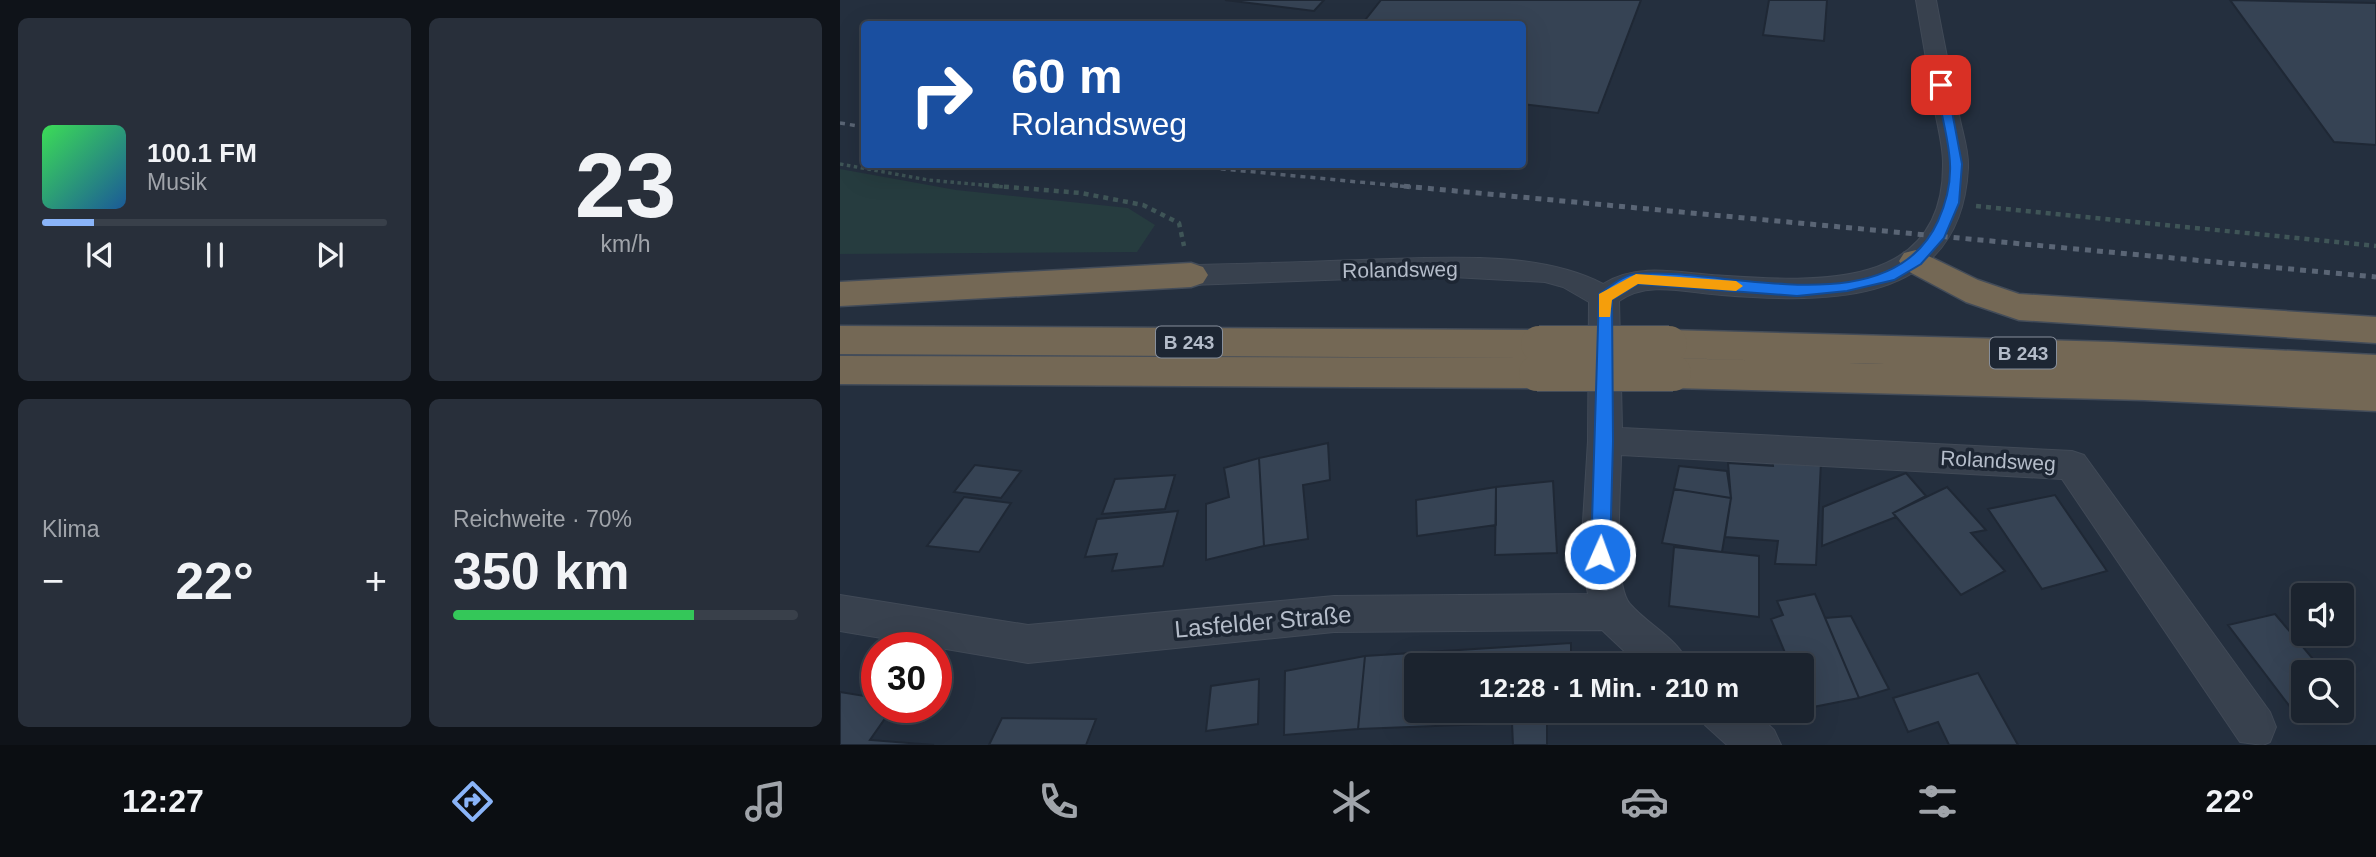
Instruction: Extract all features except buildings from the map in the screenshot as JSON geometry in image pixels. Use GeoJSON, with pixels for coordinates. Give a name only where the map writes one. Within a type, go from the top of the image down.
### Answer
{"type":"FeatureCollection","features":[{"type":"Feature","properties":{"kind":"highway"},"geometry":{"type":"LineString","coordinates":[[1916,261],[1956,285],[1991,300],[2019,307],[2376,330]]}},
{"type":"Feature","properties":{"kind":"highway"},"geometry":{"type":"LineString","coordinates":[[840,294],[1191,275]]}},
{"type":"Feature","properties":{"kind":"highway","name":"B 243"},"geometry":{"type":"LineString","coordinates":[[840,340],[1538,358]]}},
{"type":"Feature","properties":{"kind":"highway","name":"B 243"},"geometry":{"type":"LineString","coordinates":[[840,370],[1538,358],[2099,355],[2376,369]]}},
{"type":"Feature","properties":{"kind":"highway","name":"B 243"},"geometry":{"type":"LineString","coordinates":[[1671,358],[2376,396]]}},
{"type":"Feature","properties":{"kind":"street"},"geometry":{"type":"LineString","coordinates":[[1656,653],[1610,612],[1600,554],[1605,441],[1604,297],[1636,278],[1797,290],[1847,286],[1888,276],[1916,261],[1937,238],[1953,203],[1956,164],[1926,0]]}},
{"type":"Feature","properties":{"kind":"street","name":"Rolandsweg"},"geometry":{"type":"LineString","coordinates":[[1191,275],[1434,267],[1545,272],[1573,280],[1604,297]]}},
{"type":"Feature","properties":{"kind":"street","name":"Rolandsweg"},"geometry":{"type":"LineString","coordinates":[[1605,441],[2072,465],[2255,727]]}},
{"type":"Feature","properties":{"kind":"street","name":"Lasfelder Straße"},"geometry":{"type":"LineString","coordinates":[[840,613],[1028,644],[1334,614],[1610,612]]}},
{"type":"Feature","properties":{"kind":"street"},"geometry":{"type":"LineString","coordinates":[[1734,723],[1759,745]]}},
{"type":"Feature","properties":{"kind":"path"},"geometry":{"type":"LineString","coordinates":[[840,164],[861,168]]}},
{"type":"Feature","properties":{"kind":"path"},"geometry":{"type":"LineString","coordinates":[[862,168],[928,180],[1081,193],[1143,205],[1179,223],[1191,275]]}},
{"type":"Feature","properties":{"kind":"path"},"geometry":{"type":"LineString","coordinates":[[1953,203],[2376,246]]}},
{"type":"Feature","properties":{"kind":"green space"},"geometry":{"type":"Polygon","coordinates":[[[840,169],[956,190],[1128,208],[1155,225],[1137,252],[840,254],[840,169]]]}},
{"type":"Feature","properties":{"kind":"railway"},"geometry":{"type":"LineString","coordinates":[[840,123],[861,126]]}},
{"type":"Feature","properties":{"kind":"railway"},"geometry":{"type":"LineString","coordinates":[[1213,168],[1411,187]]}},
{"type":"Feature","properties":{"kind":"railway"},"geometry":{"type":"LineString","coordinates":[[1392,185],[2376,277]]}},
{"type":"Feature","properties":{"kind":"slow traffic"},"geometry":{"type":"LineString","coordinates":[[1604,314],[1604,297],[1636,278],[1736,286]]}},
{"type":"Feature","properties":{"kind":"route"},"geometry":{"type":"LineString","coordinates":[[1600,554],[1605,441],[1604,297],[1636,278],[1797,290],[1847,286],[1888,276],[1916,261],[1937,238],[1953,203],[1956,164],[1941,85]]}}]}
